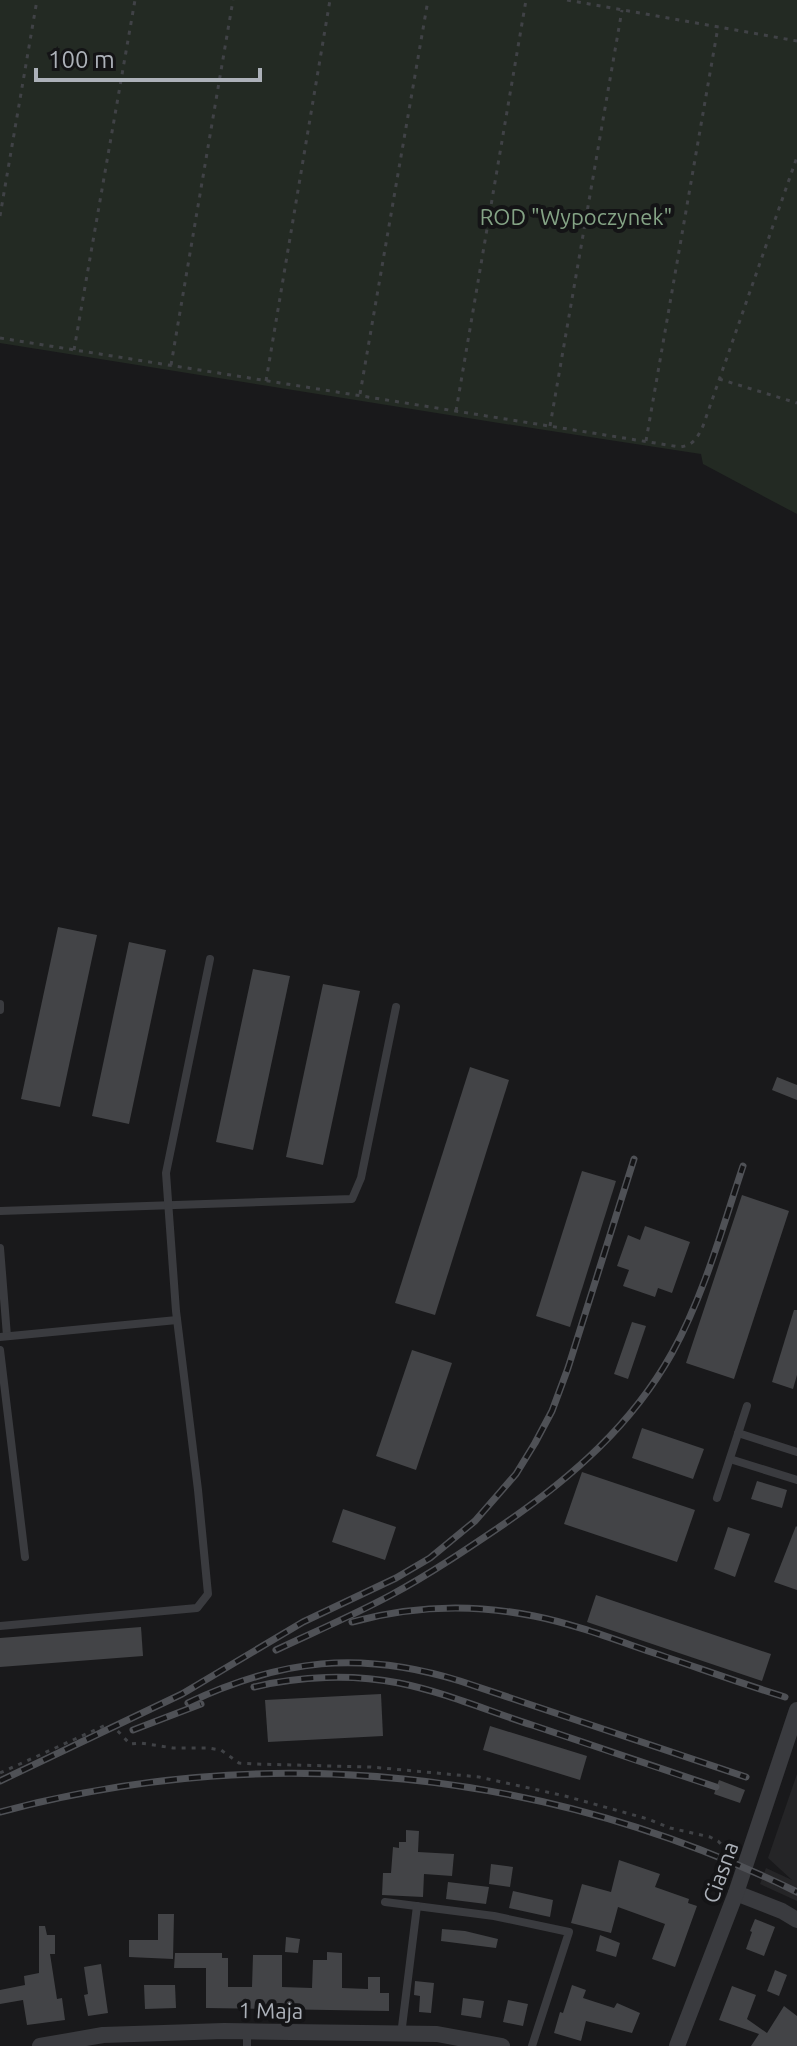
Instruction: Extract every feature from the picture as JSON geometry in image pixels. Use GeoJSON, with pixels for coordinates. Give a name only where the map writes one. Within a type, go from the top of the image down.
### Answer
{"type":"FeatureCollection","features":[{"type":"Feature","properties":{"kind":"street","name":"Ciasna"},"geometry":{"type":"LineString","coordinates":[[677,2046],[736,1893],[797,1710]]}},
{"type":"Feature","properties":{"kind":"street"},"geometry":{"type":"LineString","coordinates":[[736,1893],[797,1920]]}},
{"type":"Feature","properties":{"kind":"street","name":"1 Maja"},"geometry":{"type":"LineString","coordinates":[[40,2046],[103,2035],[128,2039],[224,2031],[247,2039],[437,2034],[502,2046]]}},
{"type":"Feature","properties":{"kind":"lane"},"geometry":{"type":"LineString","coordinates":[[0,1626],[197,1608],[208,1594],[177,1320],[166,1173],[210,959]]}},
{"type":"Feature","properties":{"kind":"lane"},"geometry":{"type":"LineString","coordinates":[[0,1211],[352,1199],[361,1178],[396,1007]]}},
{"type":"Feature","properties":{"kind":"lane"},"geometry":{"type":"LineString","coordinates":[[0,1248],[4,1336],[177,1320]]}},
{"type":"Feature","properties":{"kind":"lane"},"geometry":{"type":"LineString","coordinates":[[0,1350],[25,1557]]}},
{"type":"Feature","properties":{"kind":"lane"},"geometry":{"type":"LineString","coordinates":[[717,1498],[747,1406]]}},
{"type":"Feature","properties":{"kind":"lane"},"geometry":{"type":"LineString","coordinates":[[738,1433],[797,1452]]}},
{"type":"Feature","properties":{"kind":"lane"},"geometry":{"type":"LineString","coordinates":[[730,1459],[797,1480]]}},
{"type":"Feature","properties":{"kind":"lane"},"geometry":{"type":"LineString","coordinates":[[385,1902],[494,1916],[569,1932],[532,2046]]}},
{"type":"Feature","properties":{"kind":"lane"},"geometry":{"type":"LineString","coordinates":[[401,2035],[417,1906]]}},
{"type":"Feature","properties":{"kind":"path"},"geometry":{"type":"LineString","coordinates":[[0,216],[37,0]]}},
{"type":"Feature","properties":{"kind":"path"},"geometry":{"type":"LineString","coordinates":[[74,350],[135,0]]}},
{"type":"Feature","properties":{"kind":"path"},"geometry":{"type":"LineString","coordinates":[[171,365],[233,0]]}},
{"type":"Feature","properties":{"kind":"path"},"geometry":{"type":"LineString","coordinates":[[266,381],[330,0]]}},
{"type":"Feature","properties":{"kind":"path"},"geometry":{"type":"LineString","coordinates":[[359,396],[428,0]]}},
{"type":"Feature","properties":{"kind":"path"},"geometry":{"type":"LineString","coordinates":[[456,411],[526,0]]}},
{"type":"Feature","properties":{"kind":"path"},"geometry":{"type":"LineString","coordinates":[[567,0],[797,41]]}},
{"type":"Feature","properties":{"kind":"path"},"geometry":{"type":"LineString","coordinates":[[550,426],[622,10]]}},
{"type":"Feature","properties":{"kind":"path"},"geometry":{"type":"LineString","coordinates":[[646,441],[718,27]]}},
{"type":"Feature","properties":{"kind":"path"},"geometry":{"type":"LineString","coordinates":[[0,338],[680,447],[695,441],[703,426],[797,157]]}},
{"type":"Feature","properties":{"kind":"path"},"geometry":{"type":"LineString","coordinates":[[719,379],[797,403]]}},
{"type":"Feature","properties":{"kind":"path"},"geometry":{"type":"LineString","coordinates":[[0,1773],[106,1725],[114,1727],[130,1744],[221,1750],[239,1763],[371,1767],[479,1777],[565,1796],[710,1837],[738,1861]]}},
{"type":"Feature","properties":{"kind":"shaded area"},"geometry":{"type":"Polygon","coordinates":[[[797,1774],[797,1901],[760,1884],[766,1868],[792,1880],[768,1858],[797,1774]]]}},
{"type":"Feature","properties":{"kind":"green space","name":"ROD \"Wypoczynek\""},"geometry":{"type":"Polygon","coordinates":[[[0,0],[797,0],[797,514],[703,464],[701,454],[0,343],[0,0]]]}},
{"type":"Feature","properties":{"kind":"building"},"geometry":{"type":"Polygon","coordinates":[[[58,927],[97,935],[60,1107],[21,1099],[58,927]]]}},
{"type":"Feature","properties":{"kind":"building"},"geometry":{"type":"Polygon","coordinates":[[[129,942],[166,950],[129,1124],[92,1116],[129,942]]]}},
{"type":"Feature","properties":{"kind":"building"},"geometry":{"type":"Polygon","coordinates":[[[253,969],[290,976],[253,1150],[216,1142],[253,969]]]}},
{"type":"Feature","properties":{"kind":"building"},"geometry":{"type":"Polygon","coordinates":[[[323,984],[360,991],[323,1165],[286,1157],[323,984]]]}},
{"type":"Feature","properties":{"kind":"building"},"geometry":{"type":"Polygon","coordinates":[[[470,1067],[509,1080],[435,1315],[395,1303],[470,1067]]]}},
{"type":"Feature","properties":{"kind":"building"},"geometry":{"type":"Polygon","coordinates":[[[777,1077],[797,1085],[797,1100],[772,1090],[777,1077]]]}},
{"type":"Feature","properties":{"kind":"building"},"geometry":{"type":"Polygon","coordinates":[[[582,1171],[616,1181],[570,1327],[536,1316],[582,1171]]]}},
{"type":"Feature","properties":{"kind":"building"},"geometry":{"type":"Polygon","coordinates":[[[742,1195],[789,1211],[734,1379],[686,1363],[742,1195]]]}},
{"type":"Feature","properties":{"kind":"building"},"geometry":{"type":"Polygon","coordinates":[[[645,1226],[690,1242],[672,1293],[658,1288],[655,1297],[623,1286],[629,1270],[617,1266],[628,1235],[640,1240],[645,1226]]]}},
{"type":"Feature","properties":{"kind":"building"},"geometry":{"type":"Polygon","coordinates":[[[794,1310],[797,1310],[797,1375],[793,1389],[772,1382],[794,1310]]]}},
{"type":"Feature","properties":{"kind":"building"},"geometry":{"type":"Polygon","coordinates":[[[632,1322],[646,1326],[628,1379],[614,1374],[632,1322]]]}},
{"type":"Feature","properties":{"kind":"building"},"geometry":{"type":"Polygon","coordinates":[[[412,1350],[452,1363],[416,1470],[376,1456],[412,1350]]]}},
{"type":"Feature","properties":{"kind":"building"},"geometry":{"type":"Polygon","coordinates":[[[642,1428],[704,1449],[693,1479],[632,1458],[642,1428]]]}},
{"type":"Feature","properties":{"kind":"building"},"geometry":{"type":"Polygon","coordinates":[[[582,1472],[695,1510],[677,1562],[564,1524],[582,1472]]]}},
{"type":"Feature","properties":{"kind":"building"},"geometry":{"type":"Polygon","coordinates":[[[757,1481],[787,1490],[782,1508],[751,1499],[757,1481]]]}},
{"type":"Feature","properties":{"kind":"building"},"geometry":{"type":"Polygon","coordinates":[[[343,1509],[396,1527],[385,1560],[332,1542],[343,1509]]]}},
{"type":"Feature","properties":{"kind":"building"},"geometry":{"type":"Polygon","coordinates":[[[728,1527],[750,1534],[735,1577],[714,1569],[728,1527]]]}},
{"type":"Feature","properties":{"kind":"building"},"geometry":{"type":"Polygon","coordinates":[[[797,1527],[797,1590],[774,1582],[797,1527]]]}},
{"type":"Feature","properties":{"kind":"building"},"geometry":{"type":"Polygon","coordinates":[[[596,1595],[771,1654],[762,1681],[587,1622],[596,1595]]]}},
{"type":"Feature","properties":{"kind":"building"},"geometry":{"type":"Polygon","coordinates":[[[141,1627],[143,1656],[0,1667],[0,1638],[141,1627]]]}},
{"type":"Feature","properties":{"kind":"building"},"geometry":{"type":"Polygon","coordinates":[[[381,1694],[383,1736],[268,1742],[265,1700],[381,1694]]]}},
{"type":"Feature","properties":{"kind":"building"},"geometry":{"type":"Polygon","coordinates":[[[490,1726],[587,1756],[580,1780],[483,1750],[490,1726]]]}},
{"type":"Feature","properties":{"kind":"building"},"geometry":{"type":"Polygon","coordinates":[[[719,1780],[745,1790],[740,1803],[714,1794],[719,1780]]]}},
{"type":"Feature","properties":{"kind":"building"},"geometry":{"type":"Polygon","coordinates":[[[406,1830],[419,1831],[418,1852],[454,1854],[452,1876],[424,1874],[423,1897],[382,1895],[383,1873],[391,1873],[393,1847],[399,1848],[399,1842],[406,1842],[406,1830]]]}},
{"type":"Feature","properties":{"kind":"building"},"geometry":{"type":"Polygon","coordinates":[[[619,1860],[660,1874],[655,1887],[689,1899],[688,1903],[697,1906],[675,1967],[652,1959],[665,1924],[618,1907],[611,1933],[571,1923],[582,1884],[611,1892],[619,1860]]]}},
{"type":"Feature","properties":{"kind":"building"},"geometry":{"type":"Polygon","coordinates":[[[491,1864],[513,1867],[510,1887],[489,1884],[491,1864]]]}},
{"type":"Feature","properties":{"kind":"building"},"geometry":{"type":"Polygon","coordinates":[[[448,1882],[489,1887],[486,1904],[446,1899],[448,1882]]]}},
{"type":"Feature","properties":{"kind":"building"},"geometry":{"type":"Polygon","coordinates":[[[513,1891],[553,1900],[550,1917],[509,1908],[513,1891]]]}},
{"type":"Feature","properties":{"kind":"building"},"geometry":{"type":"Polygon","coordinates":[[[158,1914],[174,1914],[173,1959],[129,1957],[129,1940],[158,1940],[158,1914]]]}},
{"type":"Feature","properties":{"kind":"building"},"geometry":{"type":"Polygon","coordinates":[[[755,1919],[775,1927],[764,1956],[746,1949],[755,1919]]]}},
{"type":"Feature","properties":{"kind":"building"},"geometry":{"type":"Polygon","coordinates":[[[39,1926],[45,1926],[47,1935],[55,1935],[55,1954],[50,1954],[57,1999],[62,1998],[65,2020],[27,2025],[23,2000],[0,2004],[0,1990],[25,1985],[24,1976],[39,1973],[39,1926]]]}},
{"type":"Feature","properties":{"kind":"building"},"geometry":{"type":"Polygon","coordinates":[[[442,1929],[498,1939],[496,1948],[441,1941],[442,1929]]]}},
{"type":"Feature","properties":{"kind":"building"},"geometry":{"type":"Polygon","coordinates":[[[600,1935],[620,1943],[616,1957],[596,1951],[600,1935]]]}},
{"type":"Feature","properties":{"kind":"building"},"geometry":{"type":"Polygon","coordinates":[[[286,1937],[300,1939],[298,1953],[285,1952],[286,1937]]]}},
{"type":"Feature","properties":{"kind":"building"},"geometry":{"type":"Polygon","coordinates":[[[327,1952],[342,1953],[342,1988],[368,1989],[368,1977],[380,1977],[380,1993],[389,1993],[389,2011],[206,2008],[206,1968],[174,1968],[175,1953],[222,1953],[222,1958],[228,1958],[228,1987],[252,1987],[253,1955],[282,1955],[282,1987],[312,1988],[313,1960],[327,1960],[327,1952]]]}},
{"type":"Feature","properties":{"kind":"building"},"geometry":{"type":"Polygon","coordinates":[[[101,1964],[108,2013],[88,2016],[84,1967],[101,1964]]]}},
{"type":"Feature","properties":{"kind":"building"},"geometry":{"type":"Polygon","coordinates":[[[775,1970],[787,1975],[779,1996],[767,1991],[775,1970]]]}},
{"type":"Feature","properties":{"kind":"building"},"geometry":{"type":"Polygon","coordinates":[[[415,1981],[434,1983],[431,2013],[419,2012],[420,1996],[414,1995],[415,1981]]]}},
{"type":"Feature","properties":{"kind":"building"},"geometry":{"type":"Polygon","coordinates":[[[144,1985],[175,1985],[176,2008],[145,2009],[144,1985]]]}},
{"type":"Feature","properties":{"kind":"building"},"geometry":{"type":"Polygon","coordinates":[[[572,1985],[586,1990],[583,1998],[614,2008],[617,2003],[640,2013],[632,2033],[586,2021],[581,2041],[554,2033],[572,1985]]]}},
{"type":"Feature","properties":{"kind":"building"},"geometry":{"type":"Polygon","coordinates":[[[732,1986],[756,1995],[747,2019],[767,2033],[784,2006],[797,2016],[797,2046],[751,2046],[759,2034],[719,2020],[732,1986]]]}},
{"type":"Feature","properties":{"kind":"building"},"geometry":{"type":"Polygon","coordinates":[[[463,1998],[484,2001],[481,2018],[461,2015],[463,1998]]]}},
{"type":"Feature","properties":{"kind":"building"},"geometry":{"type":"Polygon","coordinates":[[[508,2000],[528,2004],[523,2026],[503,2022],[508,2000]]]}},
{"type":"Feature","properties":{"kind":"railway"},"geometry":{"type":"LineString","coordinates":[[0,1781],[182,1694],[303,1622],[396,1578],[430,1558],[475,1521],[516,1474],[552,1411],[634,1159]]}},
{"type":"Feature","properties":{"kind":"railway"},"geometry":{"type":"LineString","coordinates":[[276,1650],[377,1602],[434,1570],[553,1488],[619,1427],[656,1379],[694,1308],[743,1166]]}},
{"type":"Feature","properties":{"kind":"railway"},"geometry":{"type":"LineString","coordinates":[[352,1622],[443,1608],[511,1612],[564,1623],[785,1697]]}},
{"type":"Feature","properties":{"kind":"railway"},"geometry":{"type":"LineString","coordinates":[[188,1703],[222,1688],[289,1669],[321,1664],[388,1665],[460,1681],[746,1777]]}},
{"type":"Feature","properties":{"kind":"railway"},"geometry":{"type":"LineString","coordinates":[[254,1687],[289,1680],[326,1678],[363,1678],[399,1683],[716,1787]]}},
{"type":"Feature","properties":{"kind":"railway"},"geometry":{"type":"LineString","coordinates":[[133,1730],[201,1704]]}},
{"type":"Feature","properties":{"kind":"railway"},"geometry":{"type":"LineString","coordinates":[[0,1812],[101,1790],[203,1777],[305,1774],[406,1779],[506,1794],[605,1818],[702,1851],[797,1892]]}}]}
